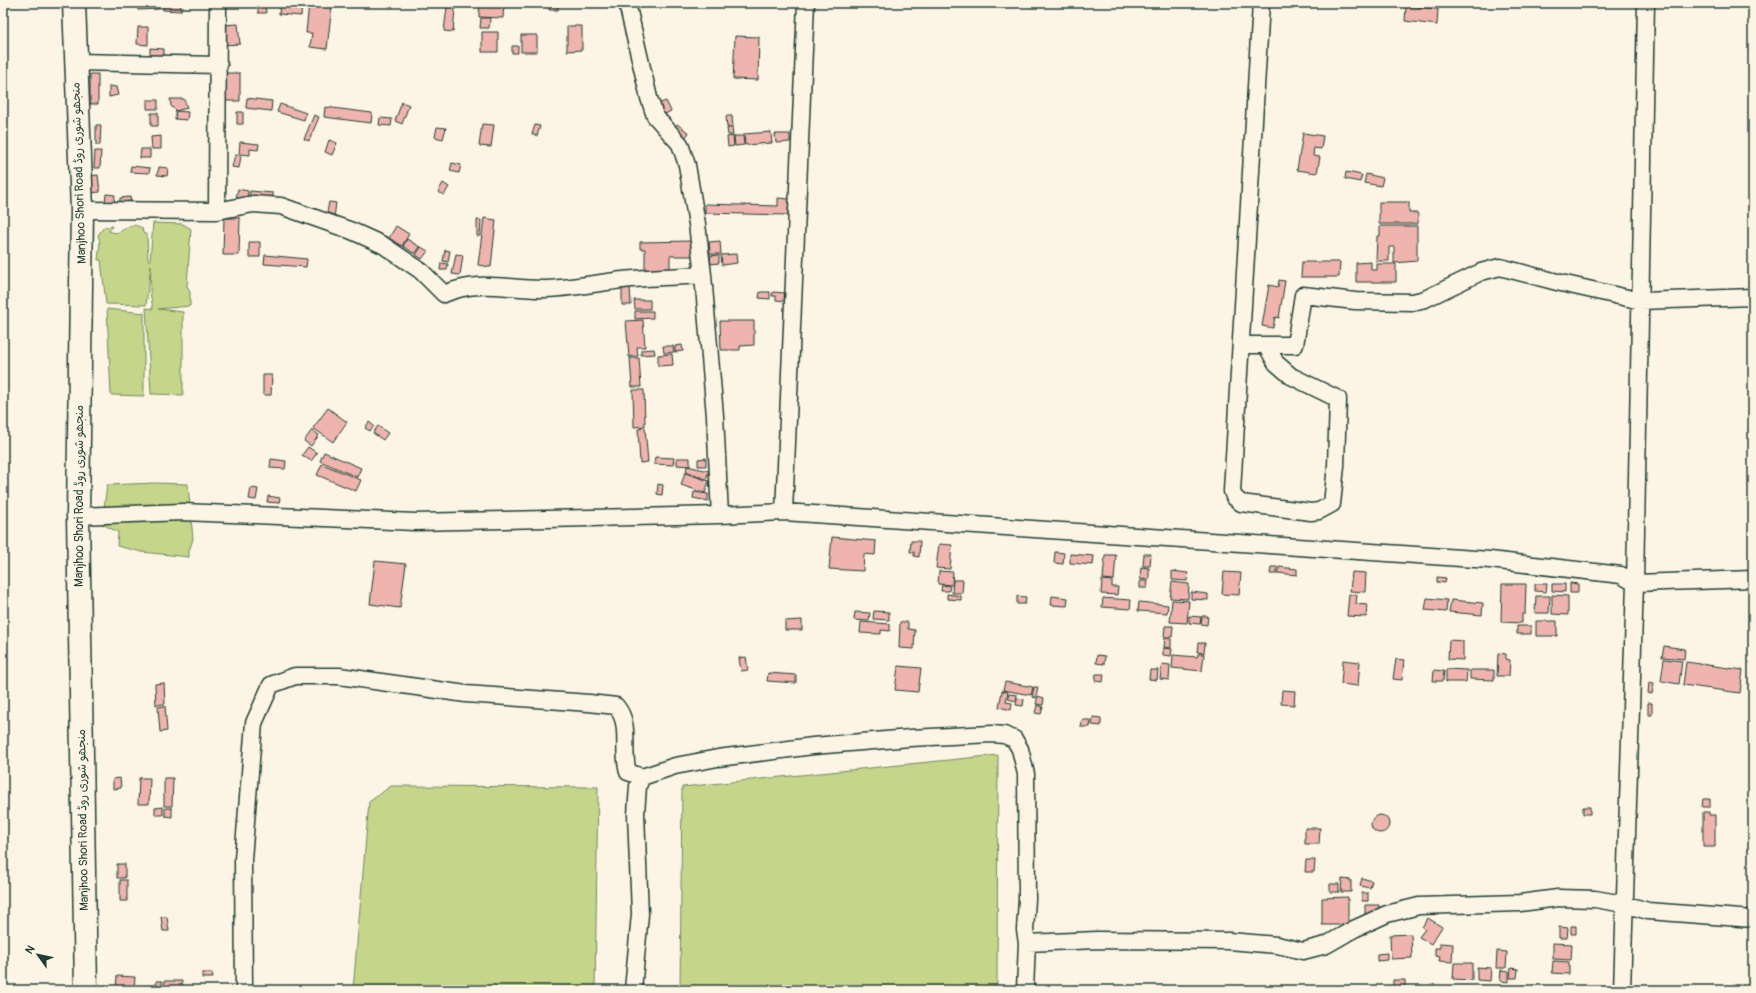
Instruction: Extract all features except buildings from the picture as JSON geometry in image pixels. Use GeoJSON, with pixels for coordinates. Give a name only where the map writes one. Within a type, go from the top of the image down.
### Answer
{"type":"FeatureCollection","features":[{"type":"Feature","properties":{"kind":"street","name":"Manjhoo Shori Road منجھو شوری روڈ"},"geometry":{"type":"LineString","coordinates":[[74,3],[82,210],[78,516],[86,990]]}},
{"type":"Feature","properties":{"kind":"street"},"geometry":{"type":"LineString","coordinates":[[217,211],[219,65],[218,3]]}},
{"type":"Feature","properties":{"kind":"street"},"geometry":{"type":"LineString","coordinates":[[627,3],[649,98],[655,116],[680,144],[687,165],[697,224],[703,275],[715,416],[720,515]]}},
{"type":"Feature","properties":{"kind":"street"},"geometry":{"type":"LineString","coordinates":[[784,512],[806,3]]}},
{"type":"Feature","properties":{"kind":"street"},"geometry":{"type":"LineString","coordinates":[[1261,3],[1232,491],[1234,497],[1241,503],[1311,512],[1318,511],[1332,504],[1338,440],[1338,399],[1291,376],[1276,363],[1266,345]]}},
{"type":"Feature","properties":{"kind":"street"},"geometry":{"type":"LineString","coordinates":[[1622,990],[1635,583],[1646,3]]}},
{"type":"Feature","properties":{"kind":"street"},"geometry":{"type":"LineString","coordinates":[[76,62],[219,65]]}},
{"type":"Feature","properties":{"kind":"street"},"geometry":{"type":"LineString","coordinates":[[82,210],[217,211],[253,204],[281,206],[352,231],[383,245],[421,272],[444,294],[456,289],[479,285],[500,285],[541,289],[625,280],[703,275]]}},
{"type":"Feature","properties":{"kind":"street"},"geometry":{"type":"LineString","coordinates":[[1241,346],[1296,345],[1304,295],[1355,301],[1414,302],[1425,299],[1481,272],[1496,268],[1507,269],[1640,301],[1753,297]]}},
{"type":"Feature","properties":{"kind":"street"},"geometry":{"type":"LineString","coordinates":[[78,516],[183,512],[415,522],[720,515],[784,512],[1490,560],[1621,575],[1635,583],[1753,579]]}},
{"type":"Feature","properties":{"kind":"street"},"geometry":{"type":"LineString","coordinates":[[244,990],[243,859],[254,723],[271,685],[295,676],[339,676],[466,694],[616,706],[622,714],[626,733],[624,761],[628,772],[642,777],[675,766],[718,758],[805,747],[910,738],[992,734],[1004,735],[1014,739],[1020,749],[1026,774],[1027,899],[1025,930],[1027,943],[1025,990]]}},
{"type":"Feature","properties":{"kind":"street"},"geometry":{"type":"LineString","coordinates":[[633,990],[640,914],[636,814],[638,786],[642,777]]}},
{"type":"Feature","properties":{"kind":"street"},"geometry":{"type":"LineString","coordinates":[[1027,943],[1097,940],[1229,941],[1277,945],[1304,951],[1326,946],[1354,929],[1387,914],[1419,906],[1520,903],[1558,898],[1595,899],[1624,904],[1648,911],[1753,919]]}},
{"type":"Feature","properties":{"kind":"green space"},"geometry":{"type":"Polygon","coordinates":[[[153,223],[183,224],[191,229],[187,286],[190,292],[190,306],[158,309],[183,312],[183,395],[151,394],[146,308],[153,309],[150,292],[151,265],[146,305],[106,304],[101,260],[98,260],[100,242],[98,235],[104,227],[113,226],[109,231],[119,232],[132,225],[142,228],[143,233],[147,235],[148,260],[150,260],[153,223]]]}},
{"type":"Feature","properties":{"kind":"green space"},"geometry":{"type":"Polygon","coordinates":[[[107,309],[144,313],[144,396],[111,395],[107,309]]]}},
{"type":"Feature","properties":{"kind":"green space"},"geometry":{"type":"Polygon","coordinates":[[[154,483],[188,484],[193,539],[189,551],[189,557],[142,552],[117,546],[118,532],[102,524],[99,520],[104,508],[107,485],[154,483]]]}},
{"type":"Feature","properties":{"kind":"green space"},"geometry":{"type":"Polygon","coordinates":[[[998,755],[997,990],[680,990],[682,787],[998,755]]]}},
{"type":"Feature","properties":{"kind":"green space"},"geometry":{"type":"Polygon","coordinates":[[[391,786],[598,787],[595,990],[353,990],[369,802],[391,786]]]}}]}
